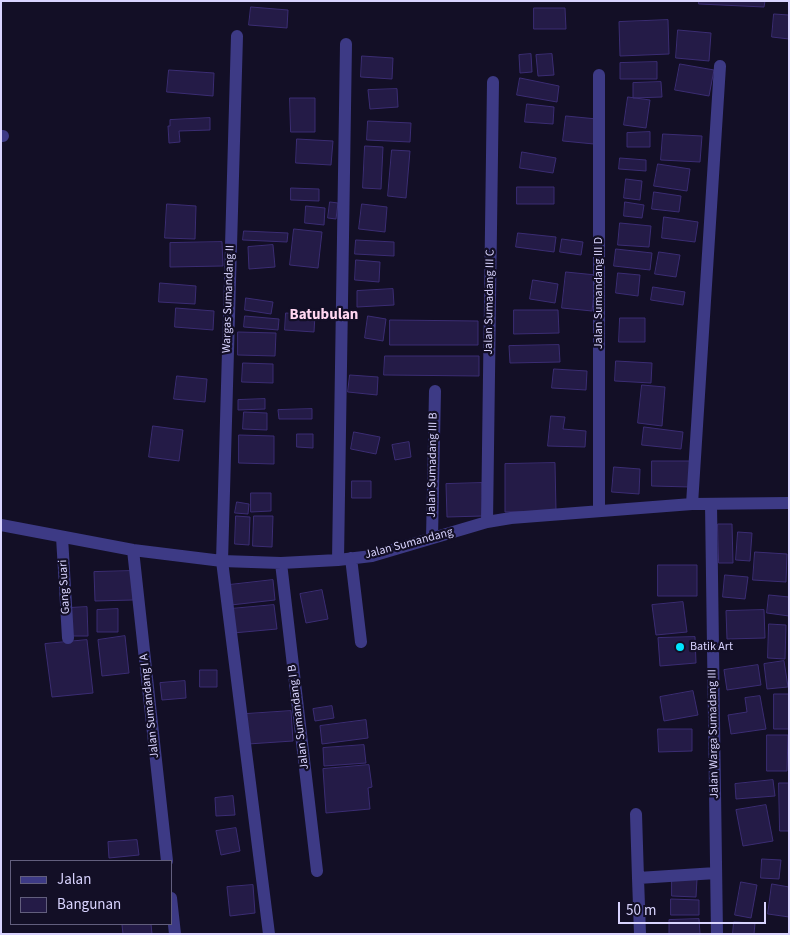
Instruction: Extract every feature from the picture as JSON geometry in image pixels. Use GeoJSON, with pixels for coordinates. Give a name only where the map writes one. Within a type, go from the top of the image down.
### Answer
{"type":"FeatureCollection","features":[{"type":"Feature","properties":{"kind":"street","name":"Wargas Sumandang II"},"geometry":{"type":"LineString","coordinates":[[237,36],[222,561],[269,934]]}},
{"type":"Feature","properties":{"kind":"street"},"geometry":{"type":"LineString","coordinates":[[346,44],[344,559],[361,642]]}},
{"type":"Feature","properties":{"kind":"street"},"geometry":{"type":"LineString","coordinates":[[692,504],[720,66]]}},
{"type":"Feature","properties":{"kind":"street","name":"Jalan Sumandang III D"},"geometry":{"type":"LineString","coordinates":[[599,75],[599,510]]}},
{"type":"Feature","properties":{"kind":"street","name":"Jalan Sumadang III C"},"geometry":{"type":"LineString","coordinates":[[488,522],[493,82]]}},
{"type":"Feature","properties":{"kind":"street","name":"Jalan Sumadang III B"},"geometry":{"type":"LineString","coordinates":[[432,538],[435,392]]}},
{"type":"Feature","properties":{"kind":"street","name":"Jalan Sumandang"},"geometry":{"type":"LineString","coordinates":[[1,526],[133,550],[222,561],[281,563],[372,556],[488,522],[510,518],[692,504],[789,503]]}},
{"type":"Feature","properties":{"kind":"street","name":"Jalan Warga Sumadang III"},"geometry":{"type":"LineString","coordinates":[[711,504],[717,934]]}},
{"type":"Feature","properties":{"kind":"street","name":"Gang Suari"},"geometry":{"type":"LineString","coordinates":[[62,537],[68,638]]}},
{"type":"Feature","properties":{"kind":"street","name":"Jalan Sumandang I A"},"geometry":{"type":"LineString","coordinates":[[133,550],[167,860]]}},
{"type":"Feature","properties":{"kind":"street","name":"Jalan Sumandang I B"},"geometry":{"type":"LineString","coordinates":[[281,563],[317,871]]}},
{"type":"Feature","properties":{"kind":"street"},"geometry":{"type":"LineString","coordinates":[[636,814],[640,934]]}},
{"type":"Feature","properties":{"kind":"street"},"geometry":{"type":"LineString","coordinates":[[638,878],[716,873]]}},
{"type":"Feature","properties":{"kind":"street"},"geometry":{"type":"LineString","coordinates":[[172,907],[175,934]]}},
{"type":"Feature","properties":{"kind":"building"},"geometry":{"type":"Polygon","coordinates":[[[699,1],[765,1],[764,7],[699,4],[699,1]]]}},
{"type":"Feature","properties":{"kind":"building"},"geometry":{"type":"Polygon","coordinates":[[[251,7],[288,10],[287,28],[249,25],[251,7]]]}},
{"type":"Feature","properties":{"kind":"building"},"geometry":{"type":"Polygon","coordinates":[[[534,8],[565,8],[566,29],[534,29],[534,8]]]}},
{"type":"Feature","properties":{"kind":"building"},"geometry":{"type":"Polygon","coordinates":[[[774,14],[789,15],[789,39],[772,37],[774,14]]]}},
{"type":"Feature","properties":{"kind":"building"},"geometry":{"type":"Polygon","coordinates":[[[668,20],[669,54],[620,56],[619,22],[668,20]]]}},
{"type":"Feature","properties":{"kind":"building"},"geometry":{"type":"Polygon","coordinates":[[[678,30],[711,33],[709,61],[676,58],[678,30]]]}},
{"type":"Feature","properties":{"kind":"building"},"geometry":{"type":"Polygon","coordinates":[[[531,54],[532,72],[520,73],[519,55],[531,54]]]}},
{"type":"Feature","properties":{"kind":"building"},"geometry":{"type":"Polygon","coordinates":[[[552,54],[554,75],[538,76],[536,55],[552,54]]]}},
{"type":"Feature","properties":{"kind":"building"},"geometry":{"type":"Polygon","coordinates":[[[362,56],[393,58],[392,79],[361,77],[362,56]]]}},
{"type":"Feature","properties":{"kind":"building"},"geometry":{"type":"Polygon","coordinates":[[[657,62],[657,79],[620,79],[620,63],[657,62]]]}},
{"type":"Feature","properties":{"kind":"building"},"geometry":{"type":"Polygon","coordinates":[[[680,64],[714,70],[709,96],[675,90],[680,64]]]}},
{"type":"Feature","properties":{"kind":"building"},"geometry":{"type":"Polygon","coordinates":[[[169,70],[214,73],[213,96],[167,92],[169,70]]]}},
{"type":"Feature","properties":{"kind":"building"},"geometry":{"type":"Polygon","coordinates":[[[520,78],[559,86],[557,102],[517,95],[520,78]]]}},
{"type":"Feature","properties":{"kind":"building"},"geometry":{"type":"Polygon","coordinates":[[[661,82],[662,97],[633,98],[633,83],[661,82]]]}},
{"type":"Feature","properties":{"kind":"building"},"geometry":{"type":"Polygon","coordinates":[[[397,89],[398,107],[370,109],[368,90],[397,89]]]}},
{"type":"Feature","properties":{"kind":"building"},"geometry":{"type":"Polygon","coordinates":[[[628,97],[650,100],[646,128],[624,125],[628,97]]]}},
{"type":"Feature","properties":{"kind":"building"},"geometry":{"type":"Polygon","coordinates":[[[290,98],[315,98],[315,132],[291,132],[290,98]]]}},
{"type":"Feature","properties":{"kind":"building"},"geometry":{"type":"Polygon","coordinates":[[[527,104],[554,107],[553,124],[525,122],[527,104]]]}},
{"type":"Feature","properties":{"kind":"building"},"geometry":{"type":"Polygon","coordinates":[[[566,116],[597,119],[594,144],[563,141],[566,116]]]}},
{"type":"Feature","properties":{"kind":"building"},"geometry":{"type":"Polygon","coordinates":[[[210,118],[210,130],[179,131],[180,142],[169,143],[168,126],[170,126],[170,120],[210,118]]]}},
{"type":"Feature","properties":{"kind":"building"},"geometry":{"type":"Polygon","coordinates":[[[368,121],[411,123],[410,142],[367,140],[368,121]]]}},
{"type":"Feature","properties":{"kind":"building"},"geometry":{"type":"Polygon","coordinates":[[[650,132],[650,147],[627,147],[627,133],[650,132]]]}},
{"type":"Feature","properties":{"kind":"building"},"geometry":{"type":"Polygon","coordinates":[[[663,134],[702,136],[700,162],[661,160],[663,134]]]}},
{"type":"Feature","properties":{"kind":"building"},"geometry":{"type":"Polygon","coordinates":[[[297,139],[333,141],[331,165],[296,163],[297,139]]]}},
{"type":"Feature","properties":{"kind":"building"},"geometry":{"type":"Polygon","coordinates":[[[365,146],[383,147],[381,189],[363,188],[365,146]]]}},
{"type":"Feature","properties":{"kind":"building"},"geometry":{"type":"Polygon","coordinates":[[[392,150],[410,151],[406,198],[388,196],[392,150]]]}},
{"type":"Feature","properties":{"kind":"building"},"geometry":{"type":"Polygon","coordinates":[[[522,152],[556,158],[553,173],[520,168],[522,152]]]}},
{"type":"Feature","properties":{"kind":"building"},"geometry":{"type":"Polygon","coordinates":[[[620,158],[646,160],[646,171],[619,169],[620,158]]]}},
{"type":"Feature","properties":{"kind":"building"},"geometry":{"type":"Polygon","coordinates":[[[658,164],[690,169],[687,191],[654,186],[658,164]]]}},
{"type":"Feature","properties":{"kind":"building"},"geometry":{"type":"Polygon","coordinates":[[[626,179],[642,181],[640,200],[624,198],[626,179]]]}},
{"type":"Feature","properties":{"kind":"building"},"geometry":{"type":"Polygon","coordinates":[[[517,187],[554,187],[554,204],[517,204],[517,187]]]}},
{"type":"Feature","properties":{"kind":"building"},"geometry":{"type":"Polygon","coordinates":[[[291,188],[319,189],[319,201],[291,200],[291,188]]]}},
{"type":"Feature","properties":{"kind":"building"},"geometry":{"type":"Polygon","coordinates":[[[654,192],[681,196],[679,212],[652,209],[654,192]]]}},
{"type":"Feature","properties":{"kind":"building"},"geometry":{"type":"Polygon","coordinates":[[[330,202],[338,203],[336,219],[328,218],[330,202]]]}},
{"type":"Feature","properties":{"kind":"building"},"geometry":{"type":"Polygon","coordinates":[[[625,202],[644,205],[642,218],[624,216],[625,202]]]}},
{"type":"Feature","properties":{"kind":"building"},"geometry":{"type":"Polygon","coordinates":[[[167,204],[196,206],[195,239],[165,238],[167,204]]]}},
{"type":"Feature","properties":{"kind":"building"},"geometry":{"type":"Polygon","coordinates":[[[362,204],[387,207],[385,232],[359,229],[362,204]]]}},
{"type":"Feature","properties":{"kind":"building"},"geometry":{"type":"Polygon","coordinates":[[[306,206],[325,208],[324,225],[305,223],[306,206]]]}},
{"type":"Feature","properties":{"kind":"building"},"geometry":{"type":"Polygon","coordinates":[[[664,217],[698,222],[695,242],[662,238],[664,217]]]}},
{"type":"Feature","properties":{"kind":"building"},"geometry":{"type":"Polygon","coordinates":[[[620,223],[651,226],[649,247],[618,245],[620,223]]]}},
{"type":"Feature","properties":{"kind":"building"},"geometry":{"type":"Polygon","coordinates":[[[294,229],[322,232],[318,268],[290,265],[294,229]]]}},
{"type":"Feature","properties":{"kind":"building"},"geometry":{"type":"Polygon","coordinates":[[[244,231],[288,233],[287,242],[243,240],[244,231]]]}},
{"type":"Feature","properties":{"kind":"building"},"geometry":{"type":"Polygon","coordinates":[[[518,233],[556,237],[554,252],[516,247],[518,233]]]}},
{"type":"Feature","properties":{"kind":"building"},"geometry":{"type":"Polygon","coordinates":[[[562,239],[583,242],[581,255],[560,252],[562,239]]]}},
{"type":"Feature","properties":{"kind":"building"},"geometry":{"type":"Polygon","coordinates":[[[356,240],[394,242],[394,256],[355,254],[356,240]]]}},
{"type":"Feature","properties":{"kind":"building"},"geometry":{"type":"Polygon","coordinates":[[[222,242],[223,266],[170,267],[170,243],[222,242]]]}},
{"type":"Feature","properties":{"kind":"building"},"geometry":{"type":"Polygon","coordinates":[[[273,245],[275,267],[249,269],[248,247],[273,245]]]}},
{"type":"Feature","properties":{"kind":"building"},"geometry":{"type":"Polygon","coordinates":[[[616,249],[652,253],[650,270],[614,266],[616,249]]]}},
{"type":"Feature","properties":{"kind":"building"},"geometry":{"type":"Polygon","coordinates":[[[659,252],[680,255],[676,277],[655,274],[659,252]]]}},
{"type":"Feature","properties":{"kind":"building"},"geometry":{"type":"Polygon","coordinates":[[[356,260],[380,262],[379,282],[355,280],[356,260]]]}},
{"type":"Feature","properties":{"kind":"building"},"geometry":{"type":"Polygon","coordinates":[[[566,272],[596,275],[592,311],[562,308],[566,272]]]}},
{"type":"Feature","properties":{"kind":"building"},"geometry":{"type":"Polygon","coordinates":[[[618,273],[640,275],[638,296],[616,293],[618,273]]]}},
{"type":"Feature","properties":{"kind":"building"},"geometry":{"type":"Polygon","coordinates":[[[533,280],[558,284],[555,303],[530,299],[533,280]]]}},
{"type":"Feature","properties":{"kind":"building"},"geometry":{"type":"Polygon","coordinates":[[[160,283],[196,286],[195,304],[159,302],[160,283]]]}},
{"type":"Feature","properties":{"kind":"building"},"geometry":{"type":"Polygon","coordinates":[[[653,287],[685,292],[683,305],[651,300],[653,287]]]}},
{"type":"Feature","properties":{"kind":"building"},"geometry":{"type":"Polygon","coordinates":[[[393,289],[394,305],[357,307],[357,291],[393,289]]]}},
{"type":"Feature","properties":{"kind":"building"},"geometry":{"type":"Polygon","coordinates":[[[246,298],[273,302],[271,314],[245,310],[246,298]]]}},
{"type":"Feature","properties":{"kind":"building"},"geometry":{"type":"Polygon","coordinates":[[[176,308],[214,311],[213,330],[175,327],[176,308]]]}},
{"type":"Feature","properties":{"kind":"building"},"geometry":{"type":"Polygon","coordinates":[[[514,310],[558,310],[559,333],[514,334],[514,310]]]}},
{"type":"Feature","properties":{"kind":"building"},"geometry":{"type":"Polygon","coordinates":[[[286,313],[315,315],[314,332],[285,330],[286,313]]]}},
{"type":"Feature","properties":{"kind":"building"},"geometry":{"type":"Polygon","coordinates":[[[245,316],[279,319],[278,330],[244,327],[245,316]]]}},
{"type":"Feature","properties":{"kind":"building"},"geometry":{"type":"Polygon","coordinates":[[[368,316],[386,319],[383,341],[365,338],[368,316]]]}},
{"type":"Feature","properties":{"kind":"building"},"geometry":{"type":"Polygon","coordinates":[[[620,318],[645,318],[645,342],[619,342],[620,318]]]}},
{"type":"Feature","properties":{"kind":"building"},"geometry":{"type":"Polygon","coordinates":[[[390,320],[478,321],[478,345],[390,345],[390,320]]]}},
{"type":"Feature","properties":{"kind":"building"},"geometry":{"type":"Polygon","coordinates":[[[238,332],[276,333],[275,356],[238,355],[238,332]]]}},
{"type":"Feature","properties":{"kind":"building"},"geometry":{"type":"Polygon","coordinates":[[[559,345],[560,362],[510,363],[509,346],[559,345]]]}},
{"type":"Feature","properties":{"kind":"building"},"geometry":{"type":"Polygon","coordinates":[[[385,356],[479,356],[479,376],[384,375],[385,356]]]}},
{"type":"Feature","properties":{"kind":"building"},"geometry":{"type":"Polygon","coordinates":[[[616,361],[652,363],[651,383],[615,381],[616,361]]]}},
{"type":"Feature","properties":{"kind":"building"},"geometry":{"type":"Polygon","coordinates":[[[243,363],[273,364],[273,383],[242,382],[243,363]]]}},
{"type":"Feature","properties":{"kind":"building"},"geometry":{"type":"Polygon","coordinates":[[[554,369],[587,371],[586,390],[552,388],[554,369]]]}},
{"type":"Feature","properties":{"kind":"building"},"geometry":{"type":"Polygon","coordinates":[[[350,375],[378,377],[377,395],[348,392],[350,375]]]}},
{"type":"Feature","properties":{"kind":"building"},"geometry":{"type":"Polygon","coordinates":[[[177,376],[207,379],[205,402],[174,399],[177,376]]]}},
{"type":"Feature","properties":{"kind":"building"},"geometry":{"type":"Polygon","coordinates":[[[642,385],[665,387],[662,426],[638,423],[642,385]]]}},
{"type":"Feature","properties":{"kind":"building"},"geometry":{"type":"Polygon","coordinates":[[[265,399],[265,409],[238,410],[238,400],[265,399]]]}},
{"type":"Feature","properties":{"kind":"building"},"geometry":{"type":"Polygon","coordinates":[[[312,409],[312,419],[279,419],[278,410],[312,409]]]}},
{"type":"Feature","properties":{"kind":"building"},"geometry":{"type":"Polygon","coordinates":[[[244,412],[267,413],[267,430],[243,429],[244,412]]]}},
{"type":"Feature","properties":{"kind":"building"},"geometry":{"type":"Polygon","coordinates":[[[551,416],[565,417],[563,429],[586,431],[585,447],[548,446],[551,416]]]}},
{"type":"Feature","properties":{"kind":"building"},"geometry":{"type":"Polygon","coordinates":[[[153,426],[183,430],[179,461],[149,457],[153,426]]]}},
{"type":"Feature","properties":{"kind":"building"},"geometry":{"type":"Polygon","coordinates":[[[644,427],[683,432],[681,449],[642,445],[644,427]]]}},
{"type":"Feature","properties":{"kind":"building"},"geometry":{"type":"Polygon","coordinates":[[[354,432],[380,437],[376,454],[351,449],[354,432]]]}},
{"type":"Feature","properties":{"kind":"building"},"geometry":{"type":"Polygon","coordinates":[[[297,434],[313,434],[313,448],[297,447],[297,434]]]}},
{"type":"Feature","properties":{"kind":"building"},"geometry":{"type":"Polygon","coordinates":[[[239,435],[274,436],[274,464],[239,463],[239,435]]]}},
{"type":"Feature","properties":{"kind":"building"},"geometry":{"type":"Polygon","coordinates":[[[409,442],[411,457],[395,460],[392,445],[409,442]]]}},
{"type":"Feature","properties":{"kind":"building"},"geometry":{"type":"Polygon","coordinates":[[[652,461],[692,461],[691,487],[652,486],[652,461]]]}},
{"type":"Feature","properties":{"kind":"building"},"geometry":{"type":"Polygon","coordinates":[[[555,463],[556,511],[505,512],[505,464],[555,463]]]}},
{"type":"Feature","properties":{"kind":"building"},"geometry":{"type":"Polygon","coordinates":[[[614,467],[640,469],[639,494],[612,492],[614,467]]]}},
{"type":"Feature","properties":{"kind":"building"},"geometry":{"type":"Polygon","coordinates":[[[352,481],[371,481],[371,498],[352,498],[352,481]]]}},
{"type":"Feature","properties":{"kind":"building"},"geometry":{"type":"Polygon","coordinates":[[[482,483],[483,516],[447,517],[446,484],[482,483]]]}},
{"type":"Feature","properties":{"kind":"building"},"geometry":{"type":"Polygon","coordinates":[[[251,493],[271,493],[271,511],[251,512],[251,493]]]}},
{"type":"Feature","properties":{"kind":"building"},"geometry":{"type":"Polygon","coordinates":[[[237,502],[249,504],[248,514],[235,513],[237,502]]]}},
{"type":"Feature","properties":{"kind":"building"},"geometry":{"type":"Polygon","coordinates":[[[236,516],[250,517],[249,545],[235,544],[236,516]]]}},
{"type":"Feature","properties":{"kind":"building"},"geometry":{"type":"Polygon","coordinates":[[[254,516],[273,516],[272,547],[253,546],[254,516]]]}},
{"type":"Feature","properties":{"kind":"building"},"geometry":{"type":"Polygon","coordinates":[[[718,524],[732,524],[733,563],[719,563],[718,524]]]}},
{"type":"Feature","properties":{"kind":"building"},"geometry":{"type":"Polygon","coordinates":[[[738,532],[752,533],[750,561],[736,560],[738,532]]]}},
{"type":"Feature","properties":{"kind":"building"},"geometry":{"type":"Polygon","coordinates":[[[755,552],[787,554],[786,582],[753,580],[755,552]]]}},
{"type":"Feature","properties":{"kind":"building"},"geometry":{"type":"Polygon","coordinates":[[[658,565],[697,565],[697,596],[658,596],[658,565]]]}},
{"type":"Feature","properties":{"kind":"building"},"geometry":{"type":"Polygon","coordinates":[[[132,571],[133,600],[95,601],[94,572],[132,571]]]}},
{"type":"Feature","properties":{"kind":"building"},"geometry":{"type":"Polygon","coordinates":[[[725,575],[748,577],[745,599],[723,597],[725,575]]]}},
{"type":"Feature","properties":{"kind":"building"},"geometry":{"type":"Polygon","coordinates":[[[273,580],[275,600],[231,605],[229,585],[273,580]]]}},
{"type":"Feature","properties":{"kind":"building"},"geometry":{"type":"Polygon","coordinates":[[[322,590],[328,619],[306,623],[300,594],[322,590]]]}},
{"type":"Feature","properties":{"kind":"building"},"geometry":{"type":"Polygon","coordinates":[[[769,595],[789,597],[789,616],[767,613],[769,595]]]}},
{"type":"Feature","properties":{"kind":"building"},"geometry":{"type":"Polygon","coordinates":[[[683,602],[687,632],[656,635],[652,605],[683,602]]]}},
{"type":"Feature","properties":{"kind":"building"},"geometry":{"type":"Polygon","coordinates":[[[274,605],[277,629],[233,633],[230,609],[274,605]]]}},
{"type":"Feature","properties":{"kind":"building"},"geometry":{"type":"Polygon","coordinates":[[[87,607],[88,636],[71,636],[69,608],[87,607]]]}},
{"type":"Feature","properties":{"kind":"building"},"geometry":{"type":"Polygon","coordinates":[[[118,609],[118,632],[97,632],[97,610],[118,609]]]}},
{"type":"Feature","properties":{"kind":"building"},"geometry":{"type":"Polygon","coordinates":[[[764,610],[765,638],[727,639],[726,611],[764,610]]]}},
{"type":"Feature","properties":{"kind":"building"},"geometry":{"type":"Polygon","coordinates":[[[769,624],[786,625],[785,659],[768,658],[769,624]]]}},
{"type":"Feature","properties":{"kind":"building"},"geometry":{"type":"Polygon","coordinates":[[[125,636],[129,673],[102,676],[98,640],[125,636]]]}},
{"type":"Feature","properties":{"kind":"building"},"geometry":{"type":"Polygon","coordinates":[[[695,637],[696,663],[660,666],[658,638],[695,637]]]}},
{"type":"Feature","properties":{"kind":"building"},"geometry":{"type":"Polygon","coordinates":[[[87,640],[93,693],[52,697],[45,644],[87,640]]]}},
{"type":"Feature","properties":{"kind":"building"},"geometry":{"type":"Polygon","coordinates":[[[784,661],[788,687],[767,689],[764,664],[784,661]]]}},
{"type":"Feature","properties":{"kind":"building"},"geometry":{"type":"Polygon","coordinates":[[[758,665],[761,685],[727,690],[724,670],[758,665]]]}},
{"type":"Feature","properties":{"kind":"building"},"geometry":{"type":"Polygon","coordinates":[[[200,670],[217,670],[217,687],[200,687],[200,670]]]}},
{"type":"Feature","properties":{"kind":"building"},"geometry":{"type":"Polygon","coordinates":[[[185,681],[186,698],[162,700],[160,683],[185,681]]]}},
{"type":"Feature","properties":{"kind":"building"},"geometry":{"type":"Polygon","coordinates":[[[693,691],[698,715],[664,721],[660,697],[693,691]]]}},
{"type":"Feature","properties":{"kind":"building"},"geometry":{"type":"Polygon","coordinates":[[[774,694],[789,694],[789,729],[774,729],[774,694]]]}},
{"type":"Feature","properties":{"kind":"building"},"geometry":{"type":"Polygon","coordinates":[[[760,696],[766,729],[731,734],[728,715],[747,712],[745,698],[760,696]]]}},
{"type":"Feature","properties":{"kind":"building"},"geometry":{"type":"Polygon","coordinates":[[[332,706],[334,718],[315,721],[313,709],[332,706]]]}},
{"type":"Feature","properties":{"kind":"building"},"geometry":{"type":"Polygon","coordinates":[[[291,711],[293,741],[248,744],[246,714],[291,711]]]}},
{"type":"Feature","properties":{"kind":"building"},"geometry":{"type":"Polygon","coordinates":[[[366,720],[368,738],[322,744],[320,726],[366,720]]]}},
{"type":"Feature","properties":{"kind":"building"},"geometry":{"type":"Polygon","coordinates":[[[658,729],[692,729],[692,751],[659,752],[658,729]]]}},
{"type":"Feature","properties":{"kind":"building"},"geometry":{"type":"Polygon","coordinates":[[[767,735],[788,735],[787,771],[767,771],[767,735]]]}},
{"type":"Feature","properties":{"kind":"building"},"geometry":{"type":"Polygon","coordinates":[[[364,745],[366,763],[324,766],[323,748],[364,745]]]}},
{"type":"Feature","properties":{"kind":"building"},"geometry":{"type":"Polygon","coordinates":[[[369,765],[372,787],[368,788],[370,809],[326,813],[323,769],[369,765]]]}},
{"type":"Feature","properties":{"kind":"building"},"geometry":{"type":"Polygon","coordinates":[[[773,780],[775,796],[736,799],[735,784],[773,780]]]}},
{"type":"Feature","properties":{"kind":"building"},"geometry":{"type":"Polygon","coordinates":[[[779,783],[789,783],[789,831],[780,831],[779,783]]]}},
{"type":"Feature","properties":{"kind":"building"},"geometry":{"type":"Polygon","coordinates":[[[233,796],[235,815],[216,816],[215,798],[233,796]]]}},
{"type":"Feature","properties":{"kind":"building"},"geometry":{"type":"Polygon","coordinates":[[[766,805],[773,841],[743,846],[736,810],[766,805]]]}},
{"type":"Feature","properties":{"kind":"building"},"geometry":{"type":"Polygon","coordinates":[[[236,828],[240,851],[221,855],[216,831],[236,828]]]}},
{"type":"Feature","properties":{"kind":"building"},"geometry":{"type":"Polygon","coordinates":[[[137,840],[139,855],[109,858],[108,842],[137,840]]]}},
{"type":"Feature","properties":{"kind":"building"},"geometry":{"type":"Polygon","coordinates":[[[762,859],[781,860],[779,879],[761,878],[762,859]]]}},
{"type":"Feature","properties":{"kind":"building"},"geometry":{"type":"Polygon","coordinates":[[[672,878],[697,879],[696,897],[672,896],[672,878]]]}},
{"type":"Feature","properties":{"kind":"building"},"geometry":{"type":"Polygon","coordinates":[[[741,882],[757,885],[751,918],[735,915],[741,882]]]}},
{"type":"Feature","properties":{"kind":"building"},"geometry":{"type":"Polygon","coordinates":[[[772,884],[789,887],[789,917],[768,914],[772,884]]]}},
{"type":"Feature","properties":{"kind":"building"},"geometry":{"type":"Polygon","coordinates":[[[253,885],[255,913],[230,916],[227,887],[253,885]]]}},
{"type":"Feature","properties":{"kind":"building"},"geometry":{"type":"Polygon","coordinates":[[[671,899],[699,900],[699,915],[671,915],[671,899]]]}},
{"type":"Feature","properties":{"kind":"building"},"geometry":{"type":"Polygon","coordinates":[[[699,919],[700,934],[669,934],[669,920],[699,919]]]}},
{"type":"Feature","properties":{"kind":"building"},"geometry":{"type":"Polygon","coordinates":[[[734,922],[755,923],[754,934],[733,934],[734,922]]]}},
{"type":"Feature","properties":{"kind":"building"},"geometry":{"type":"Polygon","coordinates":[[[122,925],[151,925],[152,934],[123,934],[122,925]]]}},
{"type":"Feature","properties":{"kind":"place","name":"Batik Art"},"geometry":{"type":"Point","coordinates":[680,647]}},
{"type":"Feature","properties":{"kind":"district","name":"Batubulan"},"geometry":{"type":"Point","coordinates":[324,316]}}]}
